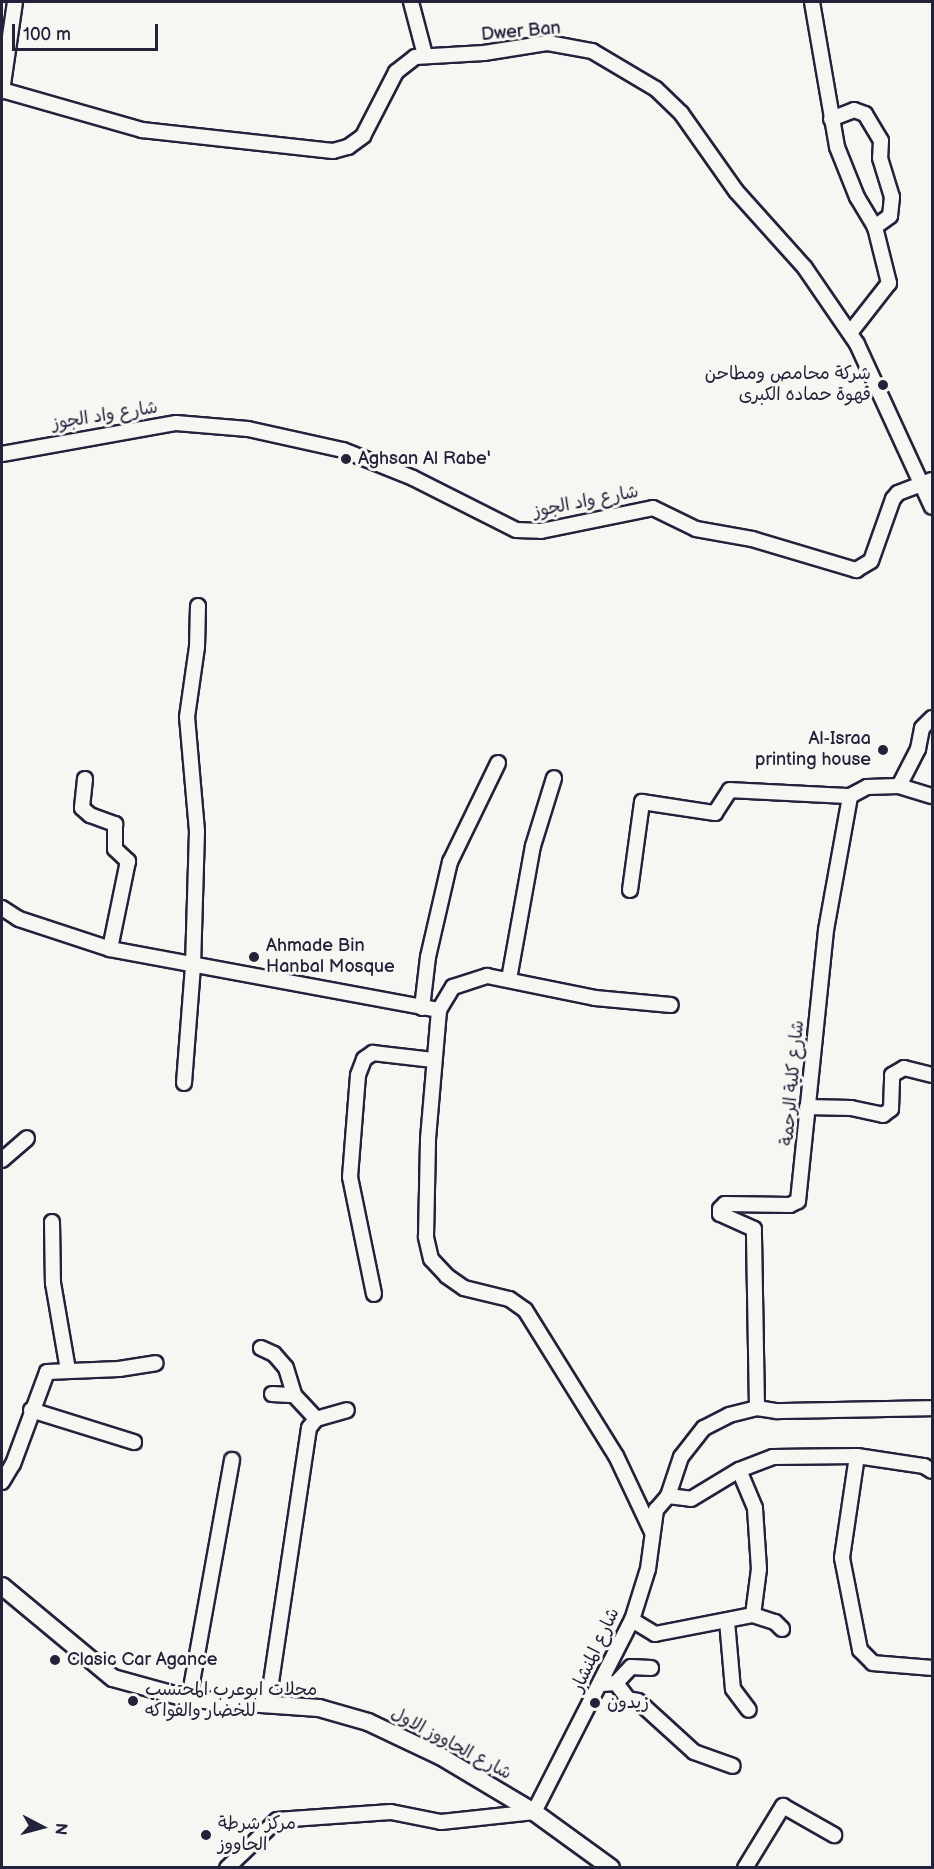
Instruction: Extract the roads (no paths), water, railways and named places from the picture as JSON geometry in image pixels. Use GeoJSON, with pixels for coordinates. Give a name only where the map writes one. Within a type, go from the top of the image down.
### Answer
{"type":"FeatureCollection","features":[{"type":"Feature","properties":{"kind":"main road","name":"شارع الحاووز الاول"},"geometry":{"type":"LineString","coordinates":[[2,1587],[113,1678],[189,1699],[319,1708],[368,1722],[440,1756],[534,1812],[611,1868]]}},
{"type":"Feature","properties":{"kind":"street"},"geometry":{"type":"LineString","coordinates":[[2,91],[15,2]]}},
{"type":"Feature","properties":{"kind":"street"},"geometry":{"type":"LineString","coordinates":[[411,2],[425,55]]}},
{"type":"Feature","properties":{"kind":"street"},"geometry":{"type":"LineString","coordinates":[[812,2],[837,147],[857,197],[875,227],[889,283],[850,333]]}},
{"type":"Feature","properties":{"kind":"street","name":"Dwer Ban"},"geometry":{"type":"LineString","coordinates":[[2,91],[142,130],[333,151],[348,147],[363,136],[399,67],[425,55],[568,44],[597,53],[664,95],[694,128],[736,191],[797,257],[850,333],[928,482],[933,507]]}},
{"type":"Feature","properties":{"kind":"street"},"geometry":{"type":"LineString","coordinates":[[831,119],[854,110],[865,114],[881,141],[880,158],[892,197],[890,216],[875,227]]}},
{"type":"Feature","properties":{"kind":"street","name":"شارع واد الجوز"},"geometry":{"type":"LineString","coordinates":[[2,454],[176,423],[248,429],[343,450],[413,478],[516,530],[541,531],[653,508],[696,529],[752,539],[856,570],[871,561],[893,499],[898,493],[928,482]]}},
{"type":"Feature","properties":{"kind":"street"},"geometry":{"type":"LineString","coordinates":[[184,1083],[193,966],[197,831],[187,717],[197,647],[198,606]]}},
{"type":"Feature","properties":{"kind":"street"},"geometry":{"type":"LineString","coordinates":[[899,786],[918,749],[922,728],[933,718]]}},
{"type":"Feature","properties":{"kind":"street"},"geometry":{"type":"LineString","coordinates":[[422,1008],[428,957],[450,862],[498,763]]}},
{"type":"Feature","properties":{"kind":"street"},"geometry":{"type":"LineString","coordinates":[[509,979],[532,846],[554,778]]}},
{"type":"Feature","properties":{"kind":"street"},"geometry":{"type":"LineString","coordinates":[[85,779],[82,808],[90,815],[115,824],[115,849],[128,861],[110,950]]}},
{"type":"Feature","properties":{"kind":"street"},"geometry":{"type":"LineString","coordinates":[[630,890],[642,802],[715,813],[730,790],[850,796],[867,787],[899,786],[933,796]]}},
{"type":"Feature","properties":{"kind":"street","name":"شارع كلية الرحمة"},"geometry":{"type":"LineString","coordinates":[[757,1408],[754,1229],[720,1214],[720,1209],[725,1204],[790,1205],[798,1201],[826,930],[850,796]]}},
{"type":"Feature","properties":{"kind":"street"},"geometry":{"type":"LineString","coordinates":[[2,908],[19,919],[110,950],[440,1010]]}},
{"type":"Feature","properties":{"kind":"street"},"geometry":{"type":"LineString","coordinates":[[652,1532],[616,1456],[525,1310],[509,1299],[464,1287],[447,1276],[431,1258],[426,1237],[433,1060],[440,1010],[453,987],[472,978],[509,979],[596,998],[671,1005]]}},
{"type":"Feature","properties":{"kind":"street"},"geometry":{"type":"LineString","coordinates":[[374,1294],[350,1177],[358,1075],[364,1059],[373,1053],[433,1060]]}},
{"type":"Feature","properties":{"kind":"street"},"geometry":{"type":"LineString","coordinates":[[807,1107],[851,1108],[883,1115],[891,1109],[892,1075],[904,1068],[933,1076]]}},
{"type":"Feature","properties":{"kind":"street"},"geometry":{"type":"LineString","coordinates":[[2,1160],[27,1138]]}},
{"type":"Feature","properties":{"kind":"street"},"geometry":{"type":"LineString","coordinates":[[52,1222],[53,1283],[68,1370]]}},
{"type":"Feature","properties":{"kind":"street"},"geometry":{"type":"LineString","coordinates":[[261,1348],[286,1368],[294,1395],[316,1419]]}},
{"type":"Feature","properties":{"kind":"street"},"geometry":{"type":"LineString","coordinates":[[2,1482],[13,1464],[43,1375],[51,1370],[119,1369],[156,1363]]}},
{"type":"Feature","properties":{"kind":"street"},"geometry":{"type":"LineString","coordinates":[[272,1394],[294,1395]]}},
{"type":"Feature","properties":{"kind":"street","name":"شارع المنشار"},"geometry":{"type":"LineString","coordinates":[[534,1812],[602,1684],[632,1620],[648,1569],[656,1510],[668,1496],[681,1457],[704,1428],[729,1415],[757,1408],[777,1411],[933,1408]]}},
{"type":"Feature","properties":{"kind":"street"},"geometry":{"type":"LineString","coordinates":[[31,1410],[134,1442]]}},
{"type":"Feature","properties":{"kind":"street"},"geometry":{"type":"LineString","coordinates":[[268,1703],[309,1428],[316,1419],[347,1410]]}},
{"type":"Feature","properties":{"kind":"street"},"geometry":{"type":"LineString","coordinates":[[668,1496],[691,1498],[739,1470],[773,1457],[857,1456],[924,1466],[933,1471]]}},
{"type":"Feature","properties":{"kind":"street"},"geometry":{"type":"LineString","coordinates":[[857,1456],[842,1558],[860,1650],[873,1664],[933,1668]]}},
{"type":"Feature","properties":{"kind":"street"},"geometry":{"type":"LineString","coordinates":[[189,1699],[232,1460]]}},
{"type":"Feature","properties":{"kind":"street"},"geometry":{"type":"LineString","coordinates":[[739,1470],[755,1508],[759,1569],[753,1614]]}},
{"type":"Feature","properties":{"kind":"street"},"geometry":{"type":"LineString","coordinates":[[632,1620],[655,1635],[700,1622],[727,1621],[753,1614],[775,1622],[782,1629]]}},
{"type":"Feature","properties":{"kind":"street"},"geometry":{"type":"LineString","coordinates":[[727,1621],[733,1689],[749,1710]]}},
{"type":"Feature","properties":{"kind":"street"},"geometry":{"type":"LineString","coordinates":[[602,1684],[616,1683],[631,1667],[651,1668]]}},
{"type":"Feature","properties":{"kind":"street"},"geometry":{"type":"LineString","coordinates":[[616,1683],[628,1699],[638,1701],[694,1752],[733,1766]]}},
{"type":"Feature","properties":{"kind":"street"},"geometry":{"type":"LineString","coordinates":[[745,1868],[783,1806],[834,1835]]}},
{"type":"Feature","properties":{"kind":"street"},"geometry":{"type":"LineString","coordinates":[[227,1868],[277,1820],[392,1812],[441,1822],[534,1812]]}},
{"type":"Feature","properties":{"kind":"place","name":"شركة محامص ومطاحن قهوة حماده الكبرى"},"geometry":{"type":"Point","coordinates":[883,385]}},
{"type":"Feature","properties":{"kind":"place","name":"Aghsan Al Rabe'"},"geometry":{"type":"Point","coordinates":[346,459]}},
{"type":"Feature","properties":{"kind":"place","name":"Al-Israa printing house"},"geometry":{"type":"Point","coordinates":[883,750]}},
{"type":"Feature","properties":{"kind":"place","name":"Ahmade Bin Hanbal Mosque"},"geometry":{"type":"Point","coordinates":[254,957]}},
{"type":"Feature","properties":{"kind":"place","name":"Clasic Car Agance"},"geometry":{"type":"Point","coordinates":[55,1660]}},
{"type":"Feature","properties":{"kind":"place","name":"محلات ابوعرب المحتسب للخضار والفواكه"},"geometry":{"type":"Point","coordinates":[133,1701]}},
{"type":"Feature","properties":{"kind":"place","name":"زيدون"},"geometry":{"type":"Point","coordinates":[595,1703]}},
{"type":"Feature","properties":{"kind":"place","name":"مركز شرطة الحاووز"},"geometry":{"type":"Point","coordinates":[206,1835]}}]}
